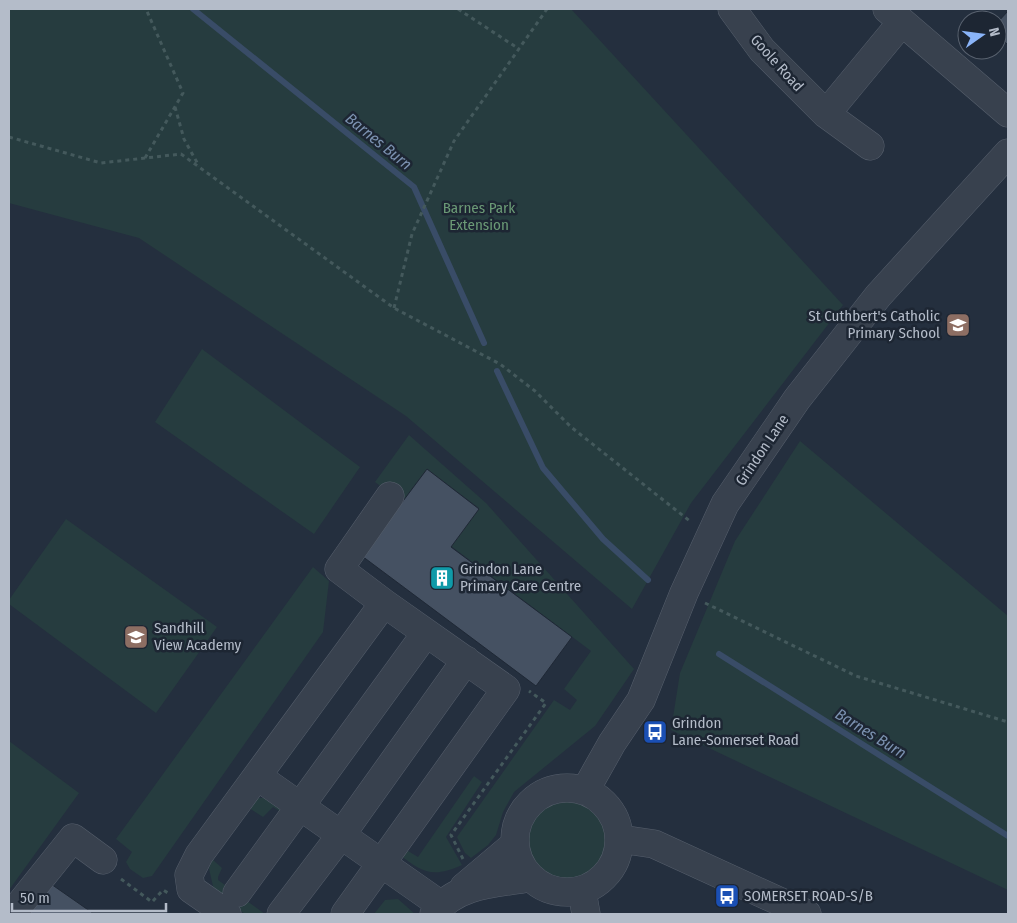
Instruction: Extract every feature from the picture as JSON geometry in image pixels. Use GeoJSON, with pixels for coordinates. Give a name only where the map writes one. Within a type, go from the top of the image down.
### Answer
{"type":"FeatureCollection","features":[{"type":"Feature","properties":{"kind":"street","name":"Goole Road"},"geometry":{"type":"LineString","coordinates":[[732,9],[762,50],[826,114],[870,146]]}},
{"type":"Feature","properties":{"kind":"street"},"geometry":{"type":"LineString","coordinates":[[826,114],[895,15],[1008,113]]}},
{"type":"Feature","properties":{"kind":"street","name":"Grindon Lane"},"geometry":{"type":"LineString","coordinates":[[585,790],[641,700],[684,593],[725,504],[797,399],[878,296],[1008,153]]}},
{"type":"Feature","properties":{"kind":"street"},"geometry":{"type":"LineString","coordinates":[[345,914],[506,688],[426,633],[332,564],[390,496]]}},
{"type":"Feature","properties":{"kind":"street"},"geometry":{"type":"LineString","coordinates":[[384,603],[200,855],[189,875],[191,889],[232,903],[426,633]]}},
{"type":"Feature","properties":{"kind":"street"},"geometry":{"type":"LineString","coordinates":[[281,914],[341,836],[466,660]]}},
{"type":"Feature","properties":{"kind":"street"},"geometry":{"type":"LineString","coordinates":[[257,776],[442,905]]}},
{"type":"Feature","properties":{"kind":"street"},"geometry":{"type":"LineString","coordinates":[[568,788],[585,790],[602,801],[612,814],[620,839],[614,863],[584,902],[562,892],[545,888],[530,878],[520,862],[515,844],[518,821],[530,803],[550,791],[568,788]]}},
{"type":"Feature","properties":{"kind":"street"},"geometry":{"type":"LineString","coordinates":[[12,914],[73,838],[112,869]]}},
{"type":"Feature","properties":{"kind":"street"},"geometry":{"type":"LineString","coordinates":[[620,839],[654,844],[800,913]]}},
{"type":"Feature","properties":{"kind":"street"},"geometry":{"type":"LineString","coordinates":[[442,905],[515,844]]}},
{"type":"Feature","properties":{"kind":"street"},"geometry":{"type":"LineString","coordinates":[[442,905],[481,885],[530,878]]}},
{"type":"Feature","properties":{"kind":"path"},"geometry":{"type":"LineString","coordinates":[[145,158],[183,93],[146,9]]}},
{"type":"Feature","properties":{"kind":"path"},"geometry":{"type":"LineString","coordinates":[[458,9],[519,49]]}},
{"type":"Feature","properties":{"kind":"path"},"geometry":{"type":"LineString","coordinates":[[394,308],[412,234],[454,141],[547,9]]}},
{"type":"Feature","properties":{"kind":"path"},"geometry":{"type":"LineString","coordinates":[[175,107],[184,139],[199,167]]}},
{"type":"Feature","properties":{"kind":"path"},"geometry":{"type":"LineString","coordinates":[[9,137],[101,163],[181,154],[394,308],[500,364],[535,391],[571,427],[710,537]]}},
{"type":"Feature","properties":{"kind":"path"},"geometry":{"type":"LineString","coordinates":[[684,593],[856,676],[1008,722]]}},
{"type":"Feature","properties":{"kind":"path"},"geometry":{"type":"LineString","coordinates":[[112,869],[152,902],[163,890],[170,895]]}},
{"type":"Feature","properties":{"kind":"green space","name":"Barnes Park Extension"},"geometry":{"type":"Polygon","coordinates":[[[9,9],[571,9],[843,305],[691,503],[632,609],[406,416],[139,238],[9,203],[9,9]]]}},
{"type":"Feature","properties":{"kind":"green space"},"geometry":{"type":"Polygon","coordinates":[[[202,349],[360,467],[314,534],[155,422],[202,349]]]}},
{"type":"Feature","properties":{"kind":"green space"},"geometry":{"type":"Polygon","coordinates":[[[409,435],[486,503],[634,669],[595,726],[514,792],[503,812],[496,835],[488,845],[471,858],[465,853],[457,837],[554,700],[570,710],[577,700],[564,689],[591,651],[451,546],[479,508],[427,469],[402,502],[375,482],[409,435]]]}},
{"type":"Feature","properties":{"kind":"green space"},"geometry":{"type":"Polygon","coordinates":[[[800,441],[1008,616],[1008,890],[671,730],[680,673],[735,541],[800,441]]]}},
{"type":"Feature","properties":{"kind":"green space"},"geometry":{"type":"Polygon","coordinates":[[[66,519],[217,627],[156,713],[9,604],[9,600],[66,519]]]}},
{"type":"Feature","properties":{"kind":"green space"},"geometry":{"type":"Polygon","coordinates":[[[313,567],[329,581],[323,632],[152,876],[143,878],[130,869],[126,862],[132,852],[116,839],[313,567]]]}},
{"type":"Feature","properties":{"kind":"green space"},"geometry":{"type":"Polygon","coordinates":[[[9,741],[79,793],[9,890],[9,741]]]}},
{"type":"Feature","properties":{"kind":"green space"},"geometry":{"type":"Polygon","coordinates":[[[474,776],[482,782],[446,837],[462,865],[443,871],[428,871],[414,866],[399,854],[403,848],[418,857],[474,776]]]}},
{"type":"Feature","properties":{"kind":"green space"},"geometry":{"type":"Polygon","coordinates":[[[568,788],[597,798],[613,818],[620,839],[599,882],[582,891],[561,892],[545,888],[519,862],[515,844],[521,816],[530,803],[549,791],[568,788]]]}},
{"type":"Feature","properties":{"kind":"green space"},"geometry":{"type":"Polygon","coordinates":[[[258,798],[264,798],[286,807],[281,812],[273,807],[263,817],[249,808],[258,798]]]}},
{"type":"Feature","properties":{"kind":"green space"},"geometry":{"type":"Polygon","coordinates":[[[212,859],[222,868],[218,880],[265,914],[245,914],[219,895],[213,886],[209,869],[212,859]]]}},
{"type":"Feature","properties":{"kind":"green space"},"geometry":{"type":"Polygon","coordinates":[[[398,899],[415,914],[374,914],[385,900],[398,899]]]}},
{"type":"Feature","properties":{"kind":"building"},"geometry":{"type":"Polygon","coordinates":[[[1008,11],[1008,45],[1007,44],[1008,11]]]}},
{"type":"Feature","properties":{"kind":"building","name":"Grindon Lane Primary Care Centre"},"geometry":{"type":"Polygon","coordinates":[[[427,469],[479,509],[451,547],[572,637],[536,686],[362,556],[427,469]]]}},
{"type":"Feature","properties":{"kind":"building"},"geometry":{"type":"Polygon","coordinates":[[[51,884],[94,914],[27,914],[51,884]]]}},
{"type":"Feature","properties":{"kind":"waterway","name":"Barnes Burn"},"geometry":{"type":"LineString","coordinates":[[193,9],[414,187],[484,343]]}},
{"type":"Feature","properties":{"kind":"waterway","name":"Barnes Burn"},"geometry":{"type":"LineString","coordinates":[[497,371],[543,468],[603,539],[648,580]]}},
{"type":"Feature","properties":{"kind":"waterway","name":"Barnes Burn"},"geometry":{"type":"LineString","coordinates":[[719,654],[1008,836]]}},
{"type":"Feature","properties":{"kind":"place","name":"St Cuthbert's Catholic Primary School"},"geometry":{"type":"Point","coordinates":[958,325]}},
{"type":"Feature","properties":{"kind":"place","name":"Grindon Lane Primary Care Centre"},"geometry":{"type":"Point","coordinates":[442,578]}},
{"type":"Feature","properties":{"kind":"place","name":"Sandhill View Academy"},"geometry":{"type":"Point","coordinates":[136,637]}},
{"type":"Feature","properties":{"kind":"place","name":"Grindon Lane-Somerset Road"},"geometry":{"type":"Point","coordinates":[655,732]}},
{"type":"Feature","properties":{"kind":"place","name":"SOMERSET ROAD-S/B"},"geometry":{"type":"Point","coordinates":[727,896]}}]}
